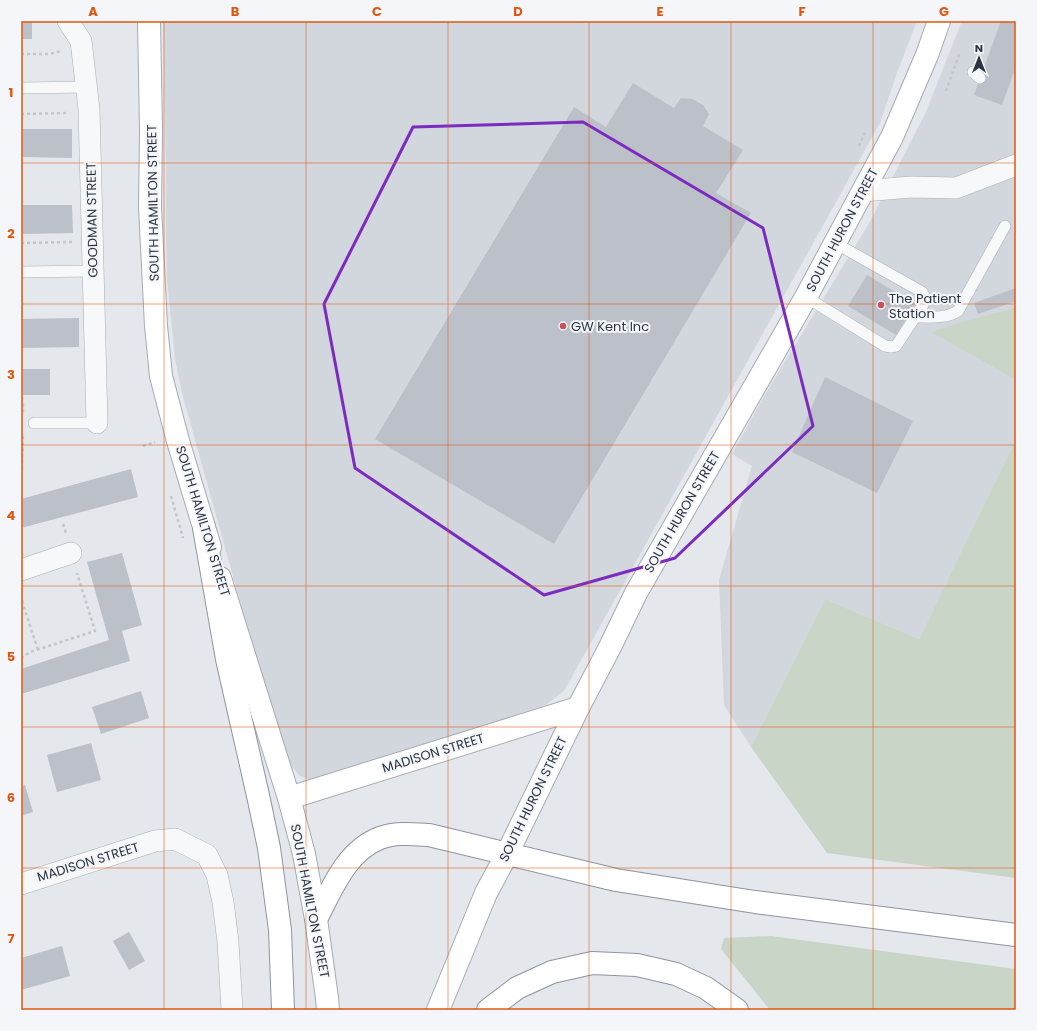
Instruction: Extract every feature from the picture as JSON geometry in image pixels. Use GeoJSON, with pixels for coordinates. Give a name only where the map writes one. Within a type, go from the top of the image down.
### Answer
{"type":"FeatureCollection","features":[{"type":"Feature","properties":{"kind":"main road","name":"SOUTH HAMILTON STREET"},"geometry":{"type":"LineString","coordinates":[[149,21],[151,130],[150,207],[156,326],[161,376],[178,441],[204,528],[289,798],[304,854],[316,919],[328,1010]]}},
{"type":"Feature","properties":{"kind":"main road","name":"SOUTH HURON STREET"},"geometry":{"type":"LineString","coordinates":[[438,1010],[486,893],[507,854],[636,593],[806,297],[892,137],[940,21]]}},
{"type":"Feature","properties":{"kind":"main road"},"geometry":{"type":"LineString","coordinates":[[204,528],[227,659],[269,848],[280,930],[283,1010]]}},
{"type":"Feature","properties":{"kind":"main road","name":"MADISON STREET"},"geometry":{"type":"LineString","coordinates":[[289,798],[578,708]]}},
{"type":"Feature","properties":{"kind":"main road"},"geometry":{"type":"LineString","coordinates":[[316,919],[347,863],[359,850],[380,838],[404,834],[429,835],[616,880],[725,897],[1016,935]]}},
{"type":"Feature","properties":{"kind":"main road"},"geometry":{"type":"LineString","coordinates":[[488,1010],[518,988],[552,972],[592,963],[637,965],[676,974],[706,988],[737,1010]]}},
{"type":"Feature","properties":{"kind":"street","name":"GOODMAN STREET"},"geometry":{"type":"LineString","coordinates":[[68,21],[82,40],[89,109],[97,423]]}},
{"type":"Feature","properties":{"kind":"street"},"geometry":{"type":"LineString","coordinates":[[863,191],[911,187],[956,188],[1016,165]]}},
{"type":"Feature","properties":{"kind":"street"},"geometry":{"type":"LineString","coordinates":[[21,570],[71,553]]}},
{"type":"Feature","properties":{"kind":"street","name":"MADISON STREET"},"geometry":{"type":"LineString","coordinates":[[21,884],[155,841],[175,839],[207,855],[217,875],[223,902],[228,942],[232,1010]]}},
{"type":"Feature","properties":{"kind":"lane"},"geometry":{"type":"LineString","coordinates":[[21,88],[87,87]]}},
{"type":"Feature","properties":{"kind":"lane"},"geometry":{"type":"LineString","coordinates":[[916,317],[950,316],[958,311],[1004,226]]}},
{"type":"Feature","properties":{"kind":"lane"},"geometry":{"type":"LineString","coordinates":[[806,297],[885,346],[892,348],[896,346],[923,305],[926,297],[922,292],[835,243]]}},
{"type":"Feature","properties":{"kind":"lane"},"geometry":{"type":"LineString","coordinates":[[21,272],[93,271]]}},
{"type":"Feature","properties":{"kind":"lane"},"geometry":{"type":"LineString","coordinates":[[34,423],[97,423]]}},
{"type":"Feature","properties":{"kind":"path"},"geometry":{"type":"LineString","coordinates":[[21,54],[49,54],[66,51]]}},
{"type":"Feature","properties":{"kind":"path"},"geometry":{"type":"LineString","coordinates":[[946,91],[960,52]]}},
{"type":"Feature","properties":{"kind":"path"},"geometry":{"type":"LineString","coordinates":[[21,114],[76,113]]}},
{"type":"Feature","properties":{"kind":"path"},"geometry":{"type":"LineString","coordinates":[[859,146],[865,133]]}},
{"type":"Feature","properties":{"kind":"path"},"geometry":{"type":"LineString","coordinates":[[21,243],[78,242]]}},
{"type":"Feature","properties":{"kind":"path"},"geometry":{"type":"LineString","coordinates":[[143,446],[155,442]]}},
{"type":"Feature","properties":{"kind":"path"},"geometry":{"type":"LineString","coordinates":[[21,658],[30,652],[96,631],[63,524]]}},
{"type":"Feature","properties":{"kind":"path"},"geometry":{"type":"LineString","coordinates":[[22,601],[38,650]]}},
{"type":"Feature","properties":{"kind":"highlighted area"},"geometry":{"type":"Polygon","coordinates":[[[583,122],[763,228],[813,426],[675,558],[544,595],[355,468],[324,304],[413,127],[583,122]]]}},
{"type":"Feature","properties":{"kind":"shaded area"},"geometry":{"type":"Polygon","coordinates":[[[163,21],[917,21],[880,123],[564,691],[547,704],[513,719],[311,780],[300,776],[287,758],[275,727],[182,393],[175,359],[167,278],[163,21]]]}},
{"type":"Feature","properties":{"kind":"shaded area"},"geometry":{"type":"Polygon","coordinates":[[[962,21],[1016,21],[1016,307],[932,332],[1016,380],[1016,439],[919,639],[825,599],[751,747],[724,705],[719,580],[752,466],[732,454],[763,398],[871,220],[925,114],[962,21]]]}},
{"type":"Feature","properties":{"kind":"green space"},"geometry":{"type":"Polygon","coordinates":[[[1016,307],[1016,380],[931,332],[952,325],[1016,307]]]}},
{"type":"Feature","properties":{"kind":"green space"},"geometry":{"type":"Polygon","coordinates":[[[1016,439],[1016,878],[827,853],[751,747],[825,599],[919,639],[1016,439]]]}},
{"type":"Feature","properties":{"kind":"green space"},"geometry":{"type":"Polygon","coordinates":[[[771,936],[1016,969],[1016,1010],[770,1010],[721,949],[724,938],[771,936]]]}},
{"type":"Feature","properties":{"kind":"building"},"geometry":{"type":"Polygon","coordinates":[[[21,21],[32,21],[32,39],[21,39],[21,21]]]}},
{"type":"Feature","properties":{"kind":"building"},"geometry":{"type":"Polygon","coordinates":[[[1001,21],[1016,21],[1016,66],[1002,105],[974,95],[1001,21]]]}},
{"type":"Feature","properties":{"kind":"building","name":"GW Kent Inc"},"geometry":{"type":"Polygon","coordinates":[[[633,83],[674,108],[681,98],[692,99],[703,105],[709,114],[703,126],[743,150],[716,193],[751,213],[554,544],[375,439],[574,107],[606,127],[633,83]]]}},
{"type":"Feature","properties":{"kind":"building"},"geometry":{"type":"Polygon","coordinates":[[[21,129],[72,129],[72,158],[21,157],[21,129]]]}},
{"type":"Feature","properties":{"kind":"building"},"geometry":{"type":"Polygon","coordinates":[[[21,205],[72,205],[73,233],[21,234],[21,205]]]}},
{"type":"Feature","properties":{"kind":"building","name":"The Patient Station"},"geometry":{"type":"Polygon","coordinates":[[[867,275],[915,304],[896,335],[848,306],[867,275]]]}},
{"type":"Feature","properties":{"kind":"building"},"geometry":{"type":"Polygon","coordinates":[[[1016,288],[1016,301],[978,314],[974,303],[1016,288]]]}},
{"type":"Feature","properties":{"kind":"building"},"geometry":{"type":"Polygon","coordinates":[[[79,318],[79,347],[21,348],[21,319],[79,318]]]}},
{"type":"Feature","properties":{"kind":"building"},"geometry":{"type":"Polygon","coordinates":[[[21,369],[50,369],[50,395],[21,395],[21,369]]]}},
{"type":"Feature","properties":{"kind":"building"},"geometry":{"type":"Polygon","coordinates":[[[825,377],[913,421],[877,493],[792,452],[825,377]]]}},
{"type":"Feature","properties":{"kind":"building"},"geometry":{"type":"Polygon","coordinates":[[[131,469],[138,497],[21,528],[21,499],[131,469]]]}},
{"type":"Feature","properties":{"kind":"building"},"geometry":{"type":"Polygon","coordinates":[[[122,553],[142,625],[122,631],[130,661],[21,694],[21,669],[109,640],[87,562],[122,553]]]}},
{"type":"Feature","properties":{"kind":"building"},"geometry":{"type":"Polygon","coordinates":[[[141,691],[149,718],[101,734],[92,707],[141,691]]]}},
{"type":"Feature","properties":{"kind":"building"},"geometry":{"type":"Polygon","coordinates":[[[91,743],[101,780],[57,792],[47,755],[91,743]]]}},
{"type":"Feature","properties":{"kind":"building"},"geometry":{"type":"Polygon","coordinates":[[[25,785],[33,812],[21,816],[21,787],[25,785]]]}},
{"type":"Feature","properties":{"kind":"building"},"geometry":{"type":"Polygon","coordinates":[[[129,932],[145,961],[129,970],[113,941],[129,932]]]}},
{"type":"Feature","properties":{"kind":"building"},"geometry":{"type":"Polygon","coordinates":[[[62,946],[70,976],[21,990],[21,958],[62,946]]]}},
{"type":"Feature","properties":{"kind":"place","name":"The Patient Station"},"geometry":{"type":"Point","coordinates":[881,305]}},
{"type":"Feature","properties":{"kind":"place","name":"GW Kent Inc"},"geometry":{"type":"Point","coordinates":[563,326]}}]}
